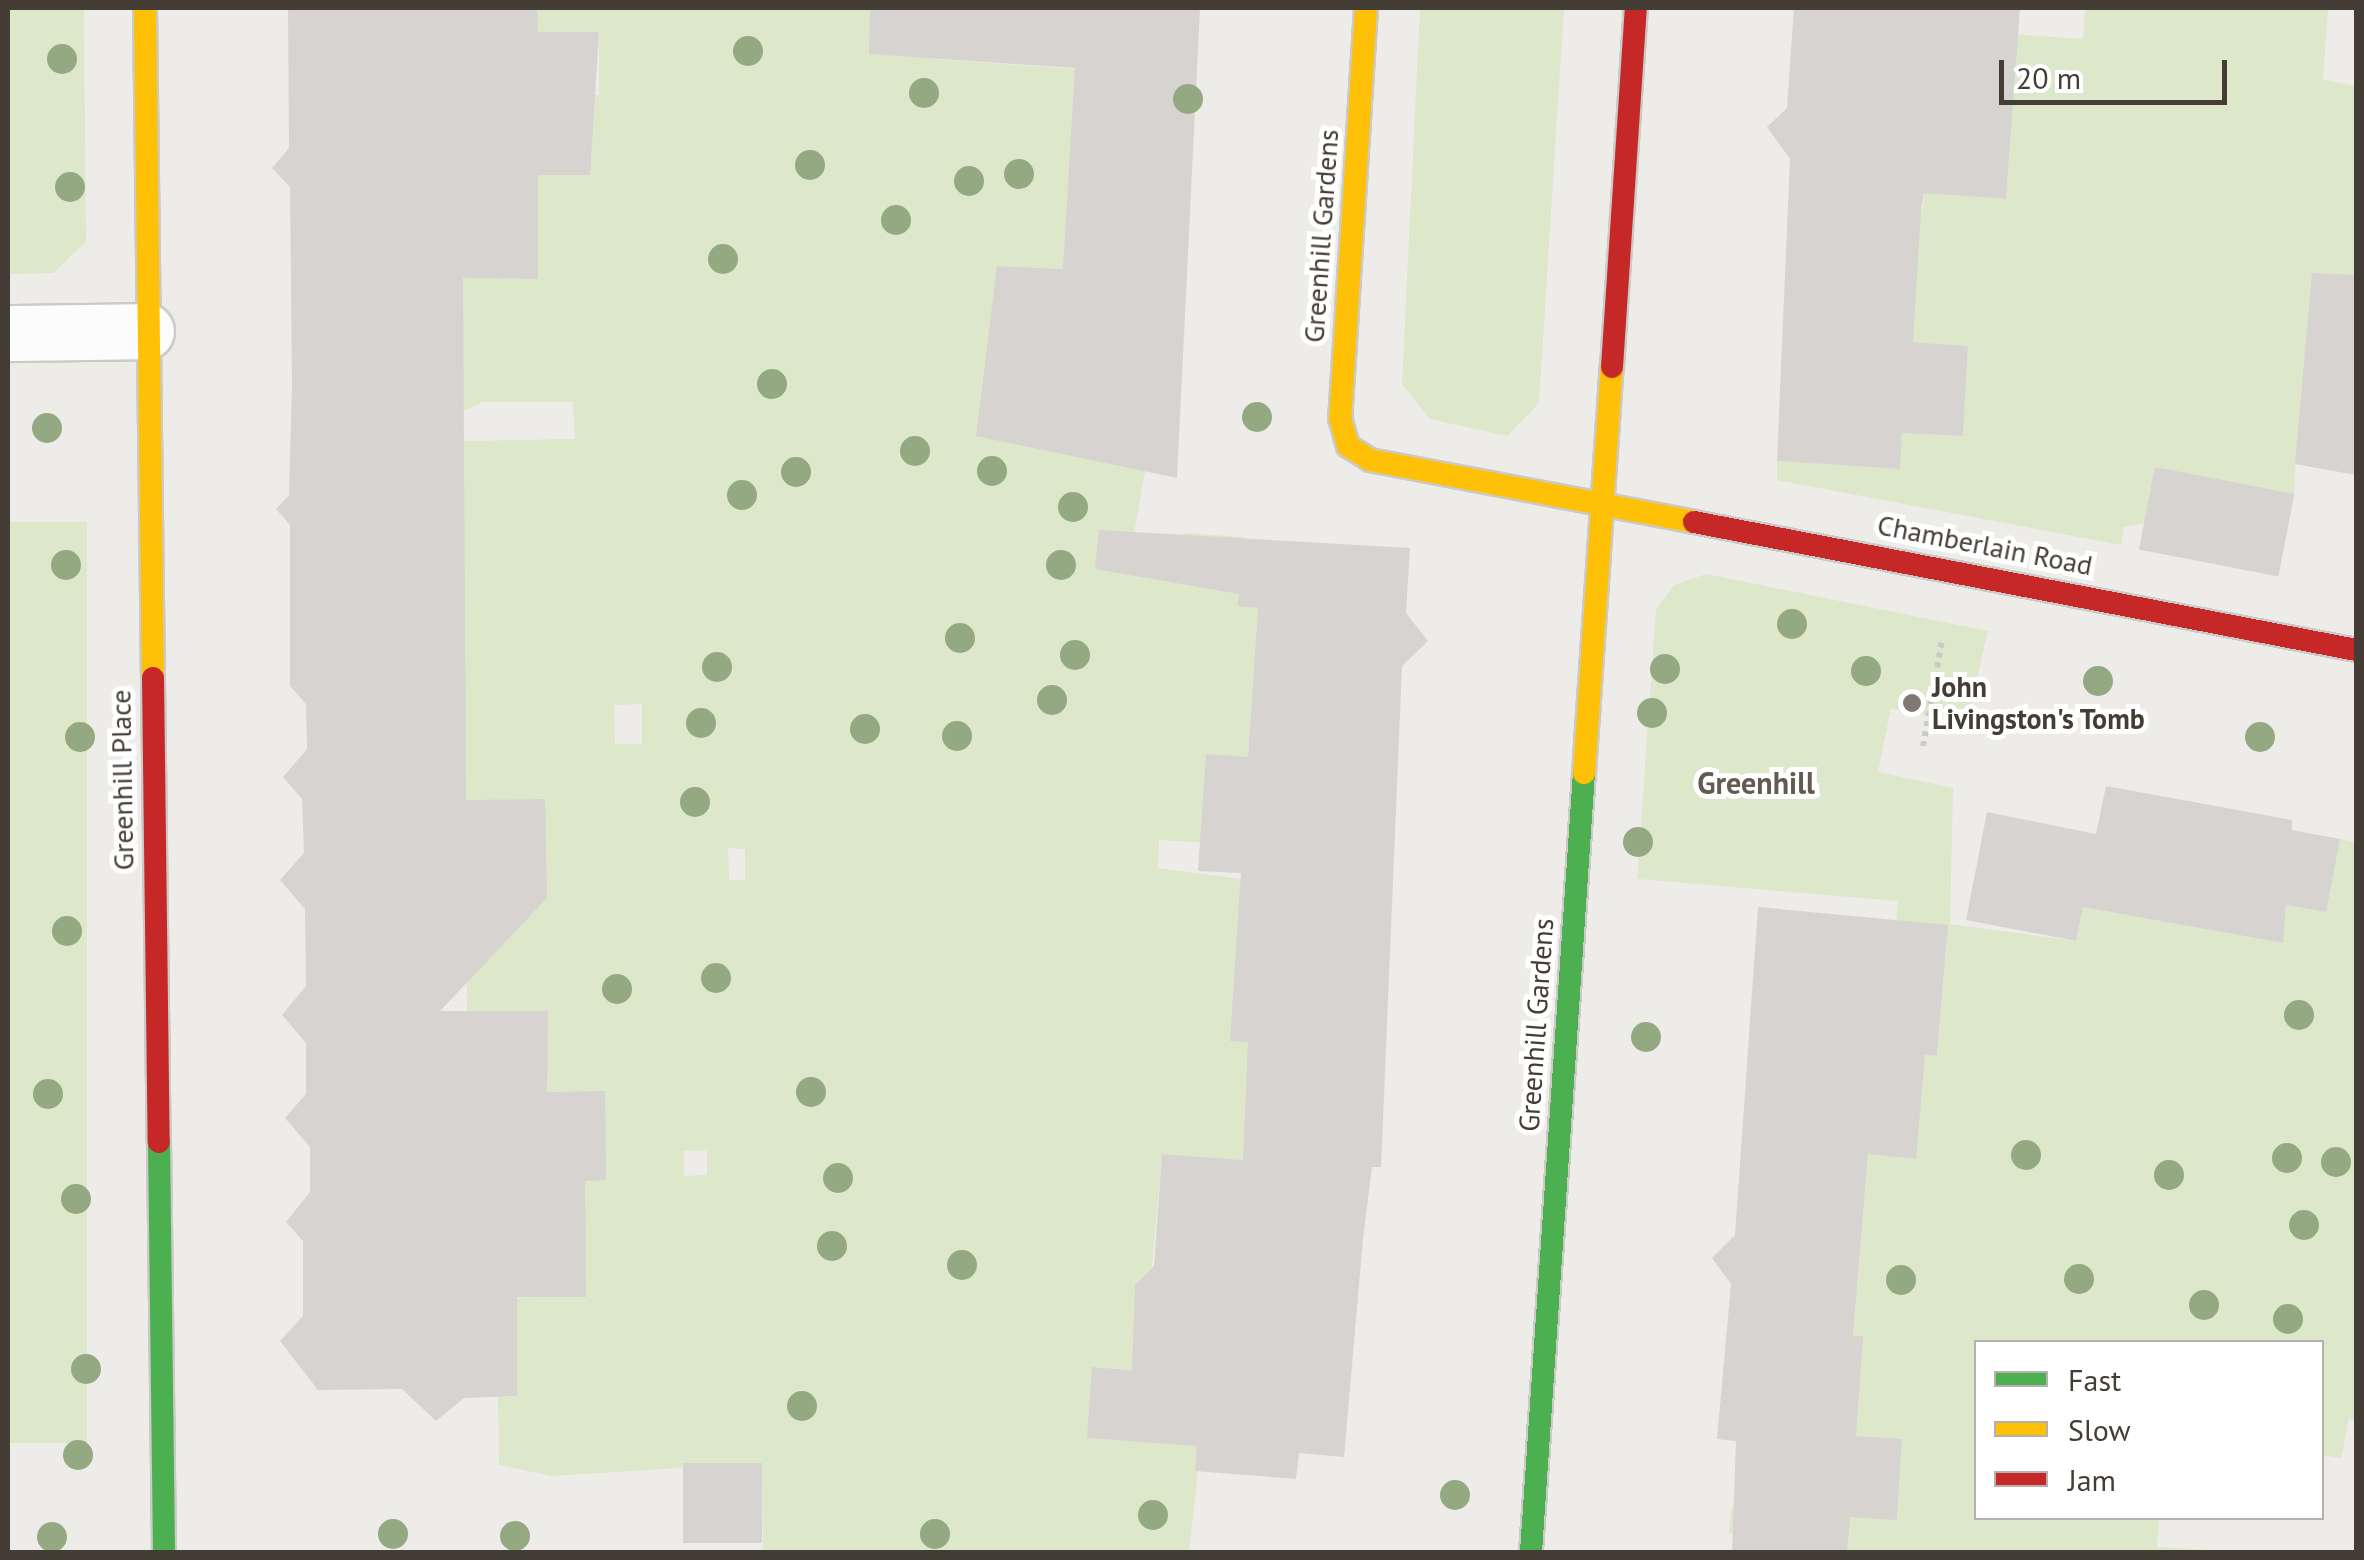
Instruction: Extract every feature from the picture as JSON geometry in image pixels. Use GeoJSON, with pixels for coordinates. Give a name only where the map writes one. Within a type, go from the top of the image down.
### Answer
{"type":"FeatureCollection","features":[{"type":"Feature","properties":{"kind":"street","name":"Greenhill Place"},"geometry":{"type":"LineString","coordinates":[[145,8],[164,1552]]}},
{"type":"Feature","properties":{"kind":"street","name":"Greenhill Gardens"},"geometry":{"type":"LineString","coordinates":[[1366,8],[1340,418],[1348,446],[1370,460],[1601,501]]}},
{"type":"Feature","properties":{"kind":"street","name":"Greenhill Gardens"},"geometry":{"type":"LineString","coordinates":[[1530,1552],[1636,8]]}},
{"type":"Feature","properties":{"kind":"street"},"geometry":{"type":"LineString","coordinates":[[8,333],[146,331]]}},
{"type":"Feature","properties":{"kind":"street","name":"Chamberlain Road"},"geometry":{"type":"LineString","coordinates":[[1601,501],[2356,650]]}},
{"type":"Feature","properties":{"kind":"path"},"geometry":{"type":"LineString","coordinates":[[1924,746],[1944,631]]}},
{"type":"Feature","properties":{"kind":"green space"},"geometry":{"type":"Polygon","coordinates":[[[8,8],[84,8],[86,242],[53,273],[8,274],[8,8]]]}},
{"type":"Feature","properties":{"kind":"green space"},"geometry":{"type":"Polygon","coordinates":[[[537,8],[937,8],[934,59],[1076,69],[1067,269],[997,266],[993,344],[1145,470],[1127,574],[1174,583],[1184,533],[1243,537],[1239,605],[1258,608],[1248,757],[1206,755],[1201,831],[1225,844],[1159,840],[1158,868],[1241,879],[1263,1043],[1253,1161],[1162,1154],[1143,1370],[1092,1367],[1088,1438],[1201,1446],[1189,1552],[763,1552],[762,1463],[552,1476],[499,1465],[498,1397],[517,1396],[497,1298],[585,1296],[541,1190],[605,1151],[604,1091],[548,1092],[495,1107],[547,1011],[467,1021],[463,441],[575,439],[573,402],[483,402],[463,411],[463,267],[484,278],[538,279],[538,235],[461,97],[599,95],[599,32],[538,32],[537,8]],[[642,704],[614,705],[615,744],[642,744],[642,704]],[[728,848],[729,880],[745,880],[745,849],[728,848]],[[684,1151],[684,1176],[707,1175],[707,1151],[684,1151]]]}},
{"type":"Feature","properties":{"kind":"green space"},"geometry":{"type":"Polygon","coordinates":[[[1420,8],[1564,8],[1539,403],[1507,436],[1430,419],[1402,384],[1420,8]]]}},
{"type":"Feature","properties":{"kind":"green space"},"geometry":{"type":"Polygon","coordinates":[[[1952,8],[2012,8],[2011,34],[2083,39],[2085,8],[2328,8],[2323,79],[2356,87],[2356,381],[2345,379],[2296,450],[2294,494],[2124,527],[2121,545],[1777,480],[1777,461],[1899,469],[1902,433],[1963,436],[1968,346],[1913,342],[1803,201],[1923,210],[1925,182],[1935,194],[2006,199],[2016,60],[1951,17],[1952,8]]]}},
{"type":"Feature","properties":{"kind":"green space"},"geometry":{"type":"Polygon","coordinates":[[[8,522],[87,522],[87,1443],[8,1443],[8,522]]]}},
{"type":"Feature","properties":{"kind":"green space"},"geometry":{"type":"Polygon","coordinates":[[[1706,574],[1988,631],[1966,724],[1891,708],[1878,772],[1953,788],[1950,924],[2076,941],[2083,907],[2283,943],[2286,905],[2325,912],[2340,839],[2356,842],[2356,1420],[2349,1419],[2341,1458],[2324,1455],[2324,1340],[1974,1340],[1974,1520],[2159,1520],[2157,1547],[2248,1552],[1847,1552],[1848,1541],[1729,1533],[1731,1509],[1897,1519],[1902,1439],[1856,1436],[1862,1336],[1853,1336],[1868,1154],[1915,1159],[1847,1049],[1937,1056],[1947,940],[1895,935],[1898,901],[1637,879],[1656,610],[1674,585],[1706,574]]]}},
{"type":"Feature","properties":{"kind":"building"},"geometry":{"type":"Polygon","coordinates":[[[288,8],[537,8],[538,32],[599,32],[590,175],[538,175],[538,279],[463,278],[466,800],[545,799],[547,898],[440,1011],[548,1011],[547,1092],[605,1091],[606,1180],[585,1181],[586,1297],[517,1297],[517,1396],[464,1398],[436,1421],[402,1389],[318,1390],[280,1341],[303,1316],[303,1241],[286,1222],[310,1192],[310,1147],[285,1118],[306,1094],[306,1043],[282,1015],[306,986],[305,909],[280,880],[304,853],[302,799],[283,777],[307,749],[306,704],[290,686],[290,525],[276,509],[289,495],[292,385],[290,187],[272,168],[289,148],[288,8]]]}},
{"type":"Feature","properties":{"kind":"building"},"geometry":{"type":"Polygon","coordinates":[[[870,8],[1200,8],[1177,478],[976,436],[997,266],[1063,269],[1075,68],[869,54],[870,8]]]}},
{"type":"Feature","properties":{"kind":"building"},"geometry":{"type":"Polygon","coordinates":[[[1794,8],[2020,8],[2006,199],[1924,193],[1921,210],[1913,342],[1968,346],[1963,436],[1902,433],[1900,469],[1777,461],[1790,159],[1767,127],[1787,108],[1794,8]]]}},
{"type":"Feature","properties":{"kind":"building"},"geometry":{"type":"Polygon","coordinates":[[[2312,273],[2356,275],[2356,475],[2295,464],[2312,273]]]}},
{"type":"Feature","properties":{"kind":"building"},"geometry":{"type":"Polygon","coordinates":[[[2155,467],[2294,494],[2278,577],[2139,549],[2155,467]]]}},
{"type":"Feature","properties":{"kind":"building"},"geometry":{"type":"Polygon","coordinates":[[[1099,530],[1410,548],[1406,613],[1428,641],[1402,666],[1381,1167],[1372,1167],[1344,1457],[1299,1453],[1296,1479],[1195,1471],[1197,1446],[1087,1438],[1092,1367],[1132,1370],[1135,1285],[1154,1266],[1162,1154],[1243,1160],[1248,1042],[1230,1041],[1241,873],[1198,871],[1206,754],[1248,757],[1258,608],[1238,606],[1239,594],[1095,569],[1099,530]]]}},
{"type":"Feature","properties":{"kind":"building"},"geometry":{"type":"Polygon","coordinates":[[[2106,786],[2292,820],[2292,830],[2340,839],[2326,912],[2286,905],[2283,943],[2083,907],[2076,941],[1966,920],[1987,812],[2096,834],[2106,786]]]}},
{"type":"Feature","properties":{"kind":"building"},"geometry":{"type":"Polygon","coordinates":[[[1758,907],[1948,925],[1937,1056],[1925,1055],[1916,1159],[1868,1154],[1853,1336],[1863,1336],[1856,1436],[1902,1439],[1897,1520],[1850,1517],[1847,1552],[1732,1552],[1736,1441],[1717,1439],[1731,1284],[1712,1258],[1735,1235],[1758,907]]]}},
{"type":"Feature","properties":{"kind":"building"},"geometry":{"type":"Polygon","coordinates":[[[683,1463],[762,1463],[762,1543],[683,1543],[683,1463]]]}},
{"type":"Feature","properties":{"kind":"traffic: fast"},"geometry":{"type":"LineString","coordinates":[[1531,1552],[1584,773]]}},
{"type":"Feature","properties":{"kind":"traffic: fast"},"geometry":{"type":"LineString","coordinates":[[159,1142],[164,1552]]}},
{"type":"Feature","properties":{"kind":"traffic: slow"},"geometry":{"type":"LineString","coordinates":[[145,8],[153,678]]}},
{"type":"Feature","properties":{"kind":"traffic: slow"},"geometry":{"type":"LineString","coordinates":[[1366,8],[1340,418],[1348,446],[1370,460],[1694,522]]}},
{"type":"Feature","properties":{"kind":"traffic: slow"},"geometry":{"type":"LineString","coordinates":[[1584,773],[1612,367]]}},
{"type":"Feature","properties":{"kind":"traffic: jam"},"geometry":{"type":"LineString","coordinates":[[1612,367],[1636,8]]}},
{"type":"Feature","properties":{"kind":"traffic: jam"},"geometry":{"type":"LineString","coordinates":[[1694,522],[2356,650]]}},
{"type":"Feature","properties":{"kind":"traffic: jam"},"geometry":{"type":"LineString","coordinates":[[153,678],[159,1142]]}},
{"type":"Feature","properties":{"kind":"place","name":"John Livingston's Tomb"},"geometry":{"type":"Point","coordinates":[1912,703]}},
{"type":"Feature","properties":{"kind":"district","name":"Greenhill"},"geometry":{"type":"Point","coordinates":[1756,783]}}]}
